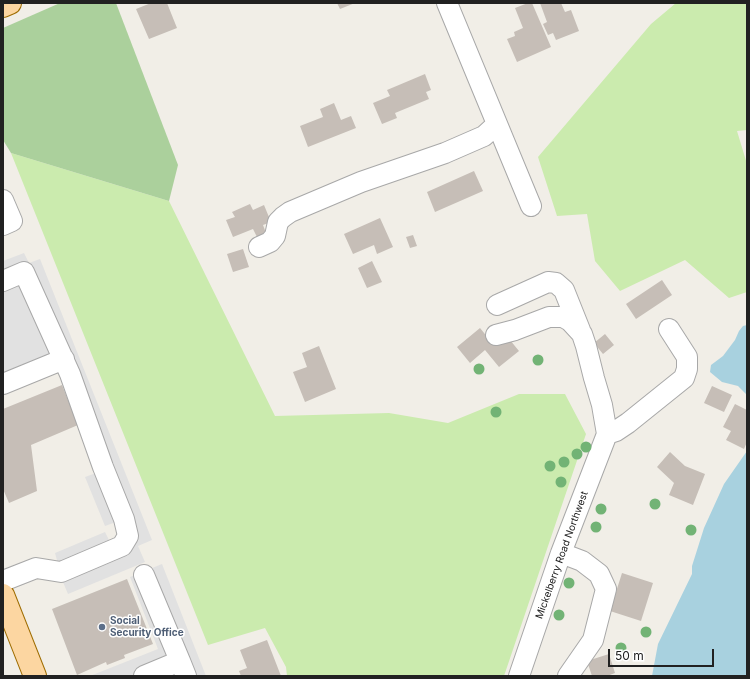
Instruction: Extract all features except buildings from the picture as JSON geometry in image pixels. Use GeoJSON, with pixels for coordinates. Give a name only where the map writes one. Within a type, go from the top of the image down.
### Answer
{"type":"FeatureCollection","features":[{"type":"Feature","properties":{"kind":"main road"},"geometry":{"type":"LineString","coordinates":[[3,6],[10,3]]}},
{"type":"Feature","properties":{"kind":"main road"},"geometry":{"type":"LineString","coordinates":[[3,595],[35,676]]}},
{"type":"Feature","properties":{"kind":"street"},"geometry":{"type":"LineString","coordinates":[[447,3],[531,206]]}},
{"type":"Feature","properties":{"kind":"street"},"geometry":{"type":"LineString","coordinates":[[259,247],[270,242],[275,236],[278,222],[290,212],[361,182],[445,154],[484,136],[497,124]]}},
{"type":"Feature","properties":{"kind":"street"},"geometry":{"type":"LineString","coordinates":[[3,200],[12,221],[3,226]]}},
{"type":"Feature","properties":{"kind":"street"},"geometry":{"type":"LineString","coordinates":[[3,281],[24,272],[64,359],[103,467],[124,519],[128,536],[122,546],[61,572],[36,568],[3,581]]}},
{"type":"Feature","properties":{"kind":"street"},"geometry":{"type":"LineString","coordinates":[[497,305],[548,282],[556,282],[564,290],[582,334],[602,405],[607,434],[616,431],[628,423],[684,378],[687,369],[687,357],[669,329]]}},
{"type":"Feature","properties":{"kind":"street"},"geometry":{"type":"LineString","coordinates":[[496,335],[555,316],[570,321],[582,334]]}},
{"type":"Feature","properties":{"kind":"street"},"geometry":{"type":"LineString","coordinates":[[3,384],[64,359]]}},
{"type":"Feature","properties":{"kind":"street","name":"Mickelberry Road Northwest"},"geometry":{"type":"LineString","coordinates":[[519,676],[562,553],[607,434]]}},
{"type":"Feature","properties":{"kind":"street"},"geometry":{"type":"LineString","coordinates":[[562,553],[582,561],[599,574],[606,589],[593,640],[568,676]]}},
{"type":"Feature","properties":{"kind":"street"},"geometry":{"type":"LineString","coordinates":[[144,575],[183,669],[144,676]]}},
{"type":"Feature","properties":{"kind":"green space"},"geometry":{"type":"Polygon","coordinates":[[[60,3],[116,3],[178,165],[169,201],[11,153],[3,140],[3,28],[60,3]]]}},
{"type":"Feature","properties":{"kind":"green space"},"geometry":{"type":"Polygon","coordinates":[[[676,3],[747,3],[747,130],[737,131],[747,164],[747,292],[729,298],[685,260],[620,291],[595,261],[587,214],[557,216],[538,157],[651,24],[676,3]]]}},
{"type":"Feature","properties":{"kind":"green space"},"geometry":{"type":"Polygon","coordinates":[[[11,153],[169,201],[275,416],[389,413],[448,423],[519,394],[565,394],[586,434],[504,676],[287,676],[286,667],[265,628],[208,645],[11,153]]]}},
{"type":"Feature","properties":{"kind":"shaded area"},"geometry":{"type":"Polygon","coordinates":[[[24,253],[29,263],[40,259],[152,540],[138,546],[145,562],[68,594],[55,553],[105,532],[110,542],[117,541],[119,531],[116,522],[105,526],[85,477],[96,473],[61,374],[49,354],[3,373],[3,261],[24,253]]]}},
{"type":"Feature","properties":{"kind":"shaded area"},"geometry":{"type":"Polygon","coordinates":[[[162,564],[206,676],[90,676],[158,649],[130,577],[162,564]]]}},
{"type":"Feature","properties":{"kind":"water"},"geometry":{"type":"Polygon","coordinates":[[[747,325],[747,395],[738,386],[722,382],[710,372],[711,365],[723,356],[735,340],[739,331],[743,326],[747,325]]]}},
{"type":"Feature","properties":{"kind":"water"},"geometry":{"type":"Polygon","coordinates":[[[747,451],[747,676],[652,676],[658,644],[692,574],[692,566],[704,528],[724,484],[747,451]]]}},
{"type":"Feature","properties":{"kind":"place","name":"Social Security Office"},"geometry":{"type":"Point","coordinates":[102,627]}}]}
